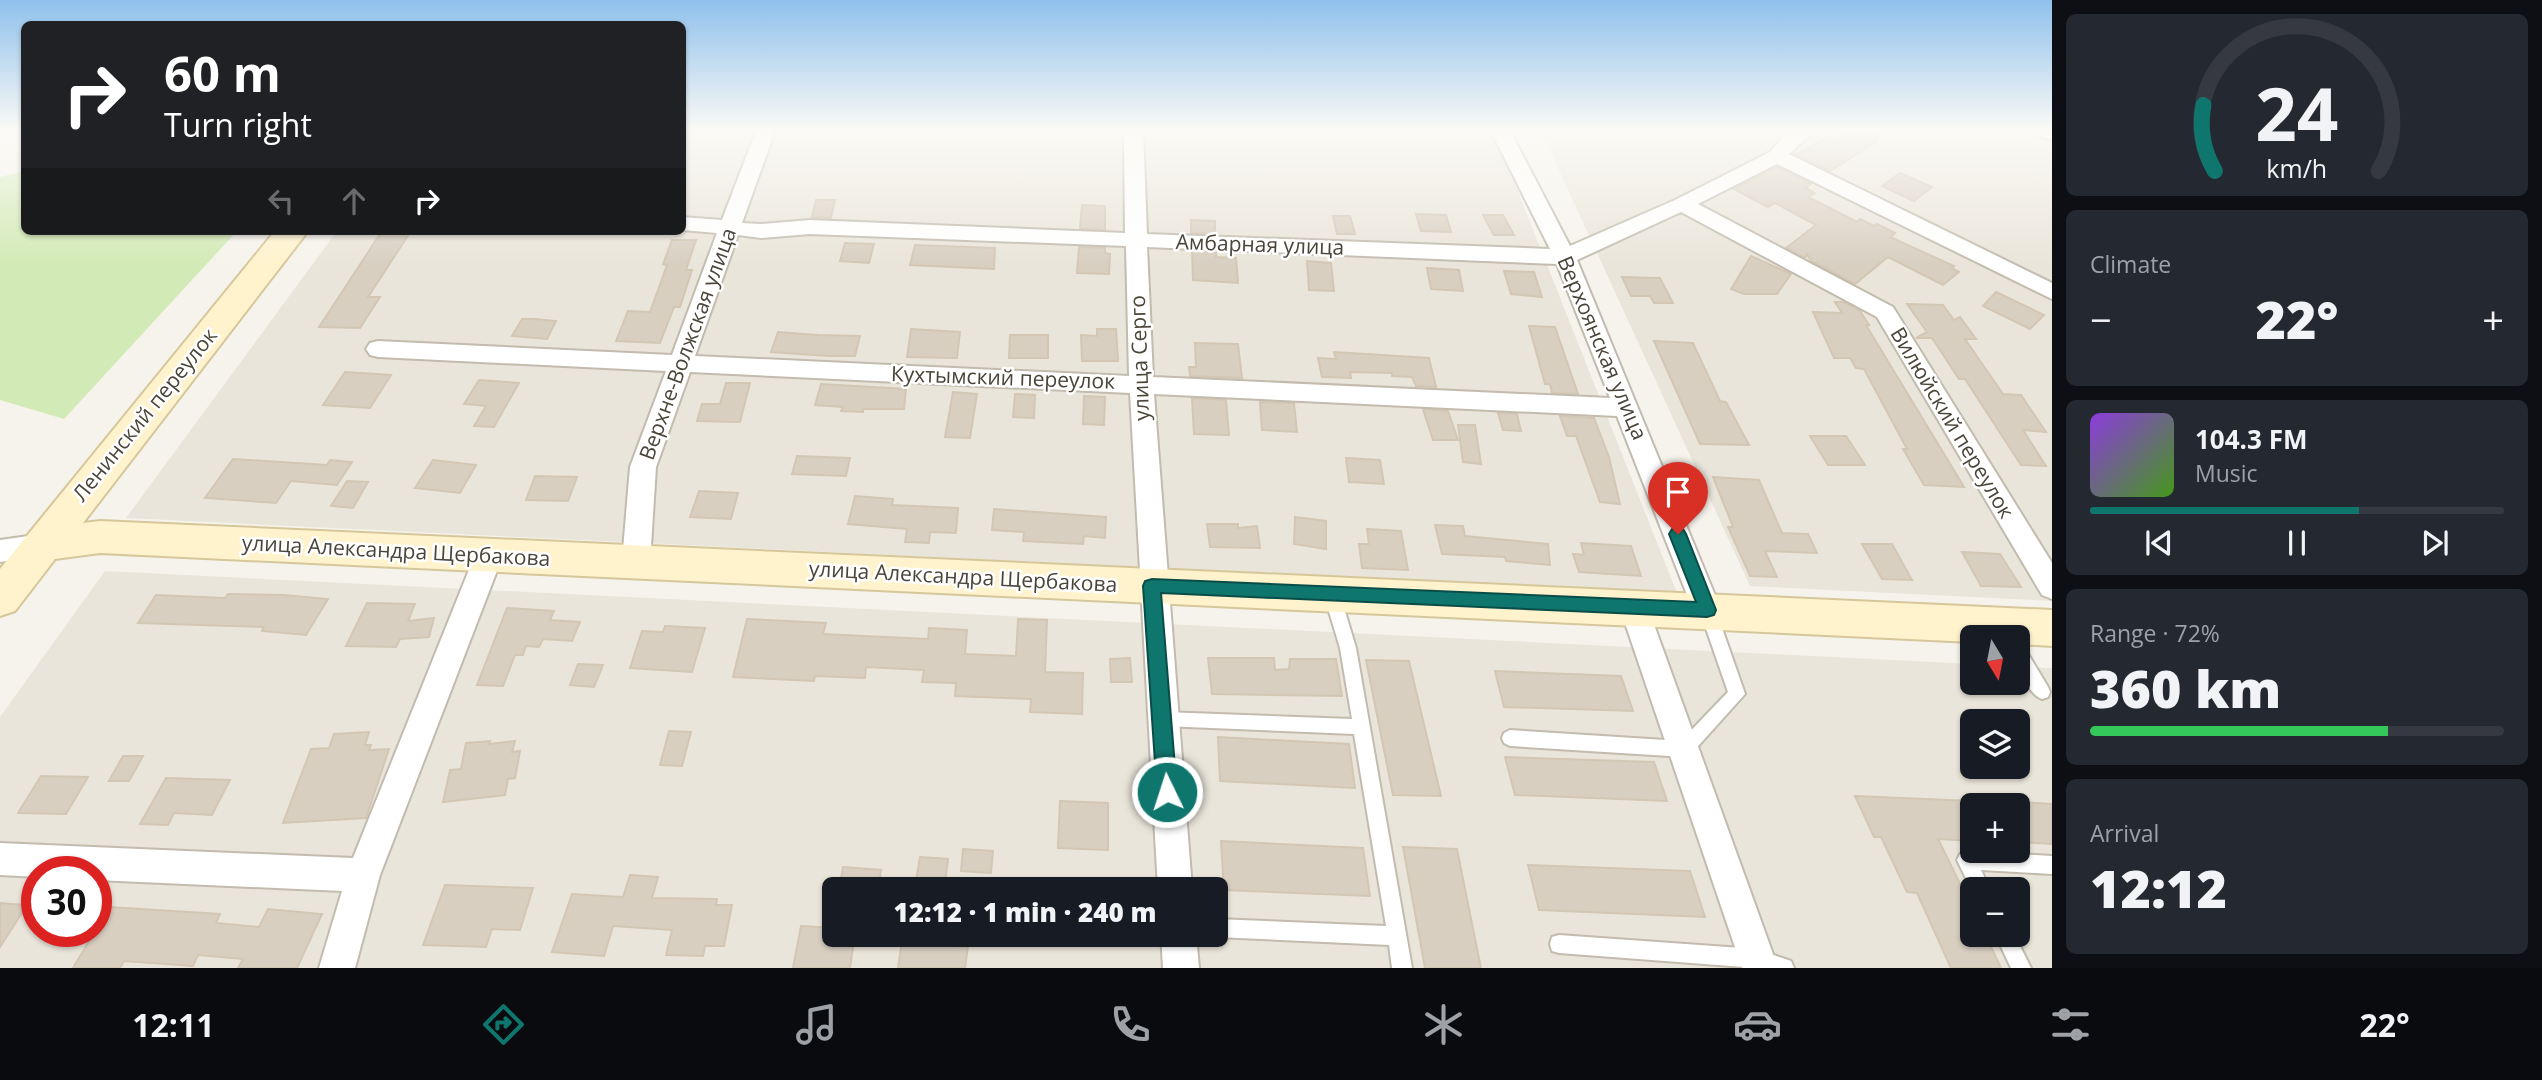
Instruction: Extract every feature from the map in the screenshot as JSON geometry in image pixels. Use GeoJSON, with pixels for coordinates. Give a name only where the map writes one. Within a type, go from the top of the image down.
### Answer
{"type":"FeatureCollection","features":[{"type":"Feature","properties":{"kind":"street","name":"Верхне-Волжская улица"},"geometry":{"type":"LineString","coordinates":[[636,562],[643,467],[678,364],[749,176]]}},
{"type":"Feature","properties":{"kind":"street","name":"улица Серго"},"geometry":{"type":"LineString","coordinates":[[1134,176],[1141,384],[1152,586],[1174,877]]}},
{"type":"Feature","properties":{"kind":"street","name":"Верхоянская улица"},"geometry":{"type":"LineString","coordinates":[[1523,176],[1565,257],[1707,610]]}},
{"type":"Feature","properties":{"kind":"street","name":"Амбарная улица"},"geometry":{"type":"LineString","coordinates":[[686,224],[761,232],[810,227],[1565,257],[1737,176]]}},
{"type":"Feature","properties":{"kind":"street"},"geometry":{"type":"LineString","coordinates":[[1818,176],[2052,292]]}},
{"type":"Feature","properties":{"kind":"street","name":"Вилюйский переулок"},"geometry":{"type":"LineString","coordinates":[[1682,204],[1885,312],[2052,587]]}},
{"type":"Feature","properties":{"kind":"street","name":"Ленинский переулок"},"geometry":{"type":"LineString","coordinates":[[0,599],[289,235]]}},
{"type":"Feature","properties":{"kind":"street","name":"Кухтымский переулок"},"geometry":{"type":"LineString","coordinates":[[377,349],[1628,408]]}},
{"type":"Feature","properties":{"kind":"street","name":"улица Александра Щербакова"},"geometry":{"type":"LineString","coordinates":[[42,545],[100,537],[1707,610],[1960,633]]}},
{"type":"Feature","properties":{"kind":"street"},"geometry":{"type":"LineString","coordinates":[[0,551],[42,545]]}},
{"type":"Feature","properties":{"kind":"street"},"geometry":{"type":"LineString","coordinates":[[337,968],[363,875],[489,555]]}},
{"type":"Feature","properties":{"kind":"street"},"geometry":{"type":"LineString","coordinates":[[1634,608],[1766,965]]}},
{"type":"Feature","properties":{"kind":"street","name":"улица Александра Щербакова"},"geometry":{"type":"LineString","coordinates":[[2030,633],[2052,628]]}},
{"type":"Feature","properties":{"kind":"street"},"geometry":{"type":"LineString","coordinates":[[0,859],[363,875]]}},
{"type":"Feature","properties":{"kind":"street"},"geometry":{"type":"LineString","coordinates":[[1179,947],[1181,968]]}},
{"type":"Feature","properties":{"kind":"lane"},"geometry":{"type":"LineString","coordinates":[[1331,594],[1348,648],[1402,968]]}},
{"type":"Feature","properties":{"kind":"lane"},"geometry":{"type":"LineString","coordinates":[[1510,738],[1685,749],[1737,694],[1707,610]]}},
{"type":"Feature","properties":{"kind":"lane"},"geometry":{"type":"LineString","coordinates":[[2030,672],[2042,692]]}},
{"type":"Feature","properties":{"kind":"lane"},"geometry":{"type":"LineString","coordinates":[[1162,719],[1361,727]]}},
{"type":"Feature","properties":{"kind":"lane"},"geometry":{"type":"LineString","coordinates":[[1975,877],[1966,860],[2052,865]]}},
{"type":"Feature","properties":{"kind":"lane"},"geometry":{"type":"LineString","coordinates":[[1228,929],[1396,936]]}},
{"type":"Feature","properties":{"kind":"lane"},"geometry":{"type":"LineString","coordinates":[[1559,944],[1766,965]]}},
{"type":"Feature","properties":{"kind":"lane"},"geometry":{"type":"LineString","coordinates":[[2010,947],[2021,968]]}},
{"type":"Feature","properties":{"kind":"shaded area"},"geometry":{"type":"Polygon","coordinates":[[[686,176],[1512,176],[1677,593],[126,518],[334,235],[686,235],[686,176]]]}},
{"type":"Feature","properties":{"kind":"shaded area"},"geometry":{"type":"Polygon","coordinates":[[[1562,176],[2052,176],[2052,601],[1750,586],[1562,176]]]}},
{"type":"Feature","properties":{"kind":"shaded area"},"geometry":{"type":"Polygon","coordinates":[[[105,571],[1960,663],[1960,695],[2030,695],[2030,667],[2052,668],[2052,968],[0,968],[0,717],[105,571]]]}},
{"type":"Feature","properties":{"kind":"green space"},"geometry":{"type":"Polygon","coordinates":[[[21,176],[21,235],[233,235],[64,419],[0,400],[0,177],[21,176]]]}},
{"type":"Feature","properties":{"kind":"building"},"geometry":{"type":"Polygon","coordinates":[[[1759,176],[1795,176],[1811,184],[1805,188],[1815,193],[1808,197],[1857,222],[1860,219],[1874,226],[1877,224],[1895,233],[1890,237],[1954,266],[1952,268],[1959,272],[1943,285],[1888,257],[1855,284],[1811,261],[1807,254],[1805,258],[1786,248],[1816,225],[1775,203],[1768,207],[1734,189],[1759,176]]]}},
{"type":"Feature","properties":{"kind":"building"},"geometry":{"type":"Polygon","coordinates":[[[1896,176],[1907,176],[1932,187],[1914,201],[1882,186],[1896,176]]]}},
{"type":"Feature","properties":{"kind":"building"},"geometry":{"type":"Polygon","coordinates":[[[816,200],[835,200],[831,218],[812,217],[816,200]]]}},
{"type":"Feature","properties":{"kind":"building"},"geometry":{"type":"Polygon","coordinates":[[[1082,205],[1105,206],[1105,230],[1080,229],[1082,205]]]}},
{"type":"Feature","properties":{"kind":"building"},"geometry":{"type":"Polygon","coordinates":[[[1416,214],[1446,215],[1451,232],[1421,231],[1416,214]]]}},
{"type":"Feature","properties":{"kind":"building"},"geometry":{"type":"Polygon","coordinates":[[[1483,215],[1503,215],[1514,235],[1494,235],[1483,215]]]}},
{"type":"Feature","properties":{"kind":"building"},"geometry":{"type":"Polygon","coordinates":[[[1333,216],[1350,216],[1355,234],[1337,234],[1333,216]]]}},
{"type":"Feature","properties":{"kind":"building"},"geometry":{"type":"Polygon","coordinates":[[[1191,220],[1215,221],[1215,234],[1191,233],[1191,220]]]}},
{"type":"Feature","properties":{"kind":"building"},"geometry":{"type":"Polygon","coordinates":[[[379,235],[408,235],[368,297],[380,297],[360,328],[319,327],[379,235]]]}},
{"type":"Feature","properties":{"kind":"building"},"geometry":{"type":"Polygon","coordinates":[[[672,240],[696,240],[686,270],[692,270],[680,307],[674,307],[660,343],[616,341],[628,311],[650,312],[667,265],[663,264],[672,240]]]}},
{"type":"Feature","properties":{"kind":"building"},"geometry":{"type":"Polygon","coordinates":[[[845,243],[874,244],[869,263],[840,261],[845,243]]]}},
{"type":"Feature","properties":{"kind":"building"},"geometry":{"type":"Polygon","coordinates":[[[915,245],[995,248],[994,269],[910,265],[915,245]]]}},
{"type":"Feature","properties":{"kind":"building"},"geometry":{"type":"Polygon","coordinates":[[[1079,247],[1105,248],[1105,253],[1110,254],[1109,274],[1077,273],[1079,247]]]}},
{"type":"Feature","properties":{"kind":"building"},"geometry":{"type":"Polygon","coordinates":[[[1192,251],[1216,252],[1216,257],[1236,258],[1238,283],[1193,280],[1192,251]]]}},
{"type":"Feature","properties":{"kind":"building"},"geometry":{"type":"Polygon","coordinates":[[[1751,256],[1791,274],[1777,294],[1744,294],[1731,289],[1751,256]]]}},
{"type":"Feature","properties":{"kind":"building"},"geometry":{"type":"Polygon","coordinates":[[[1307,261],[1331,263],[1334,291],[1309,290],[1307,261]]]}},
{"type":"Feature","properties":{"kind":"building"},"geometry":{"type":"Polygon","coordinates":[[[1427,268],[1459,270],[1463,291],[1431,289],[1427,268]]]}},
{"type":"Feature","properties":{"kind":"building"},"geometry":{"type":"Polygon","coordinates":[[[1504,271],[1534,272],[1542,297],[1511,294],[1504,271]]]}},
{"type":"Feature","properties":{"kind":"building"},"geometry":{"type":"Polygon","coordinates":[[[1622,277],[1660,278],[1673,303],[1654,303],[1650,296],[1631,296],[1622,277]]]}},
{"type":"Feature","properties":{"kind":"building"},"geometry":{"type":"Polygon","coordinates":[[[1996,292],[2044,315],[2030,329],[1983,306],[1996,292]]]}},
{"type":"Feature","properties":{"kind":"building"},"geometry":{"type":"Polygon","coordinates":[[[1835,302],[1844,302],[1860,311],[1964,487],[1924,485],[1903,449],[1907,449],[1864,369],[1856,368],[1850,358],[1834,358],[1813,312],[1842,313],[1835,302]]]}},
{"type":"Feature","properties":{"kind":"building"},"geometry":{"type":"Polygon","coordinates":[[[1907,304],[1943,305],[1954,320],[1960,317],[1976,339],[1965,339],[2003,394],[2021,395],[2046,432],[2023,430],[2046,466],[2021,465],[1965,379],[1959,379],[1932,338],[1916,338],[1927,332],[1907,304]]]}},
{"type":"Feature","properties":{"kind":"building"},"geometry":{"type":"Polygon","coordinates":[[[522,319],[556,321],[547,339],[512,336],[522,319]]]}},
{"type":"Feature","properties":{"kind":"building"},"geometry":{"type":"Polygon","coordinates":[[[1529,326],[1555,327],[1578,394],[1552,393],[1550,384],[1545,384],[1529,326]]]}},
{"type":"Feature","properties":{"kind":"building"},"geometry":{"type":"Polygon","coordinates":[[[911,329],[960,332],[957,358],[907,357],[911,329]]]}},
{"type":"Feature","properties":{"kind":"building"},"geometry":{"type":"Polygon","coordinates":[[[1097,329],[1116,329],[1118,361],[1082,361],[1081,335],[1097,336],[1097,329]]]}},
{"type":"Feature","properties":{"kind":"building"},"geometry":{"type":"Polygon","coordinates":[[[778,332],[860,336],[855,356],[829,356],[771,352],[778,332]]]}},
{"type":"Feature","properties":{"kind":"building"},"geometry":{"type":"Polygon","coordinates":[[[1010,335],[1048,335],[1048,358],[1009,358],[1010,335]]]}},
{"type":"Feature","properties":{"kind":"building"},"geometry":{"type":"Polygon","coordinates":[[[1654,341],[1693,343],[1720,401],[1726,402],[1749,445],[1700,444],[1654,341]]]}},
{"type":"Feature","properties":{"kind":"building"},"geometry":{"type":"Polygon","coordinates":[[[1195,343],[1238,344],[1242,378],[1190,376],[1189,367],[1196,367],[1195,343]]]}},
{"type":"Feature","properties":{"kind":"building"},"geometry":{"type":"Polygon","coordinates":[[[1334,352],[1429,358],[1436,387],[1416,386],[1412,377],[1392,376],[1392,373],[1350,372],[1351,378],[1322,377],[1318,358],[1336,359],[1334,352]]]}},
{"type":"Feature","properties":{"kind":"building"},"geometry":{"type":"Polygon","coordinates":[[[345,372],[391,375],[370,408],[323,405],[345,372]]]}},
{"type":"Feature","properties":{"kind":"building"},"geometry":{"type":"Polygon","coordinates":[[[479,380],[519,383],[494,427],[474,426],[486,406],[464,404],[479,380]]]}},
{"type":"Feature","properties":{"kind":"building"},"geometry":{"type":"Polygon","coordinates":[[[726,383],[750,383],[740,422],[697,421],[702,404],[720,404],[726,383]]]}},
{"type":"Feature","properties":{"kind":"building"},"geometry":{"type":"Polygon","coordinates":[[[821,384],[906,389],[904,409],[863,409],[863,412],[841,411],[843,407],[815,405],[821,384]]]}},
{"type":"Feature","properties":{"kind":"building"},"geometry":{"type":"Polygon","coordinates":[[[953,392],[977,394],[970,438],[945,437],[953,392]]]}},
{"type":"Feature","properties":{"kind":"building"},"geometry":{"type":"Polygon","coordinates":[[[1015,394],[1035,395],[1034,418],[1013,417],[1015,394]]]}},
{"type":"Feature","properties":{"kind":"building"},"geometry":{"type":"Polygon","coordinates":[[[1084,396],[1105,397],[1104,425],[1083,424],[1084,396]]]}},
{"type":"Feature","properties":{"kind":"building"},"geometry":{"type":"Polygon","coordinates":[[[1192,398],[1226,400],[1229,435],[1194,434],[1192,398]]]}},
{"type":"Feature","properties":{"kind":"building"},"geometry":{"type":"Polygon","coordinates":[[[1260,402],[1294,403],[1297,432],[1262,430],[1260,402]]]}},
{"type":"Feature","properties":{"kind":"building"},"geometry":{"type":"Polygon","coordinates":[[[1423,409],[1448,411],[1458,440],[1433,440],[1423,409]]]}},
{"type":"Feature","properties":{"kind":"building"},"geometry":{"type":"Polygon","coordinates":[[[1498,413],[1517,414],[1521,431],[1503,430],[1498,413]]]}},
{"type":"Feature","properties":{"kind":"building"},"geometry":{"type":"Polygon","coordinates":[[[1560,416],[1594,418],[1609,457],[1620,504],[1600,502],[1576,436],[1567,436],[1560,416]]]}},
{"type":"Feature","properties":{"kind":"building"},"geometry":{"type":"Polygon","coordinates":[[[1458,425],[1475,425],[1481,464],[1463,462],[1458,425]]]}},
{"type":"Feature","properties":{"kind":"building"},"geometry":{"type":"Polygon","coordinates":[[[1810,436],[1846,436],[1865,465],[1828,465],[1810,436]]]}},
{"type":"Feature","properties":{"kind":"building"},"geometry":{"type":"Polygon","coordinates":[[[797,456],[850,458],[846,476],[792,474],[797,456]]]}},
{"type":"Feature","properties":{"kind":"building"},"geometry":{"type":"Polygon","coordinates":[[[1346,458],[1380,460],[1384,484],[1349,482],[1346,458]]]}},
{"type":"Feature","properties":{"kind":"building"},"geometry":{"type":"Polygon","coordinates":[[[233,459],[327,465],[330,460],[352,462],[337,485],[291,481],[276,503],[205,498],[233,459]]]}},
{"type":"Feature","properties":{"kind":"building"},"geometry":{"type":"Polygon","coordinates":[[[433,460],[476,465],[460,493],[415,488],[433,460]]]}},
{"type":"Feature","properties":{"kind":"building"},"geometry":{"type":"Polygon","coordinates":[[[535,476],[577,477],[568,501],[526,500],[535,476]]]}},
{"type":"Feature","properties":{"kind":"building"},"geometry":{"type":"Polygon","coordinates":[[[1713,477],[1759,480],[1782,533],[1808,534],[1817,553],[1765,551],[1777,577],[1750,576],[1728,527],[1733,527],[1713,477]]]}},
{"type":"Feature","properties":{"kind":"building"},"geometry":{"type":"Polygon","coordinates":[[[347,481],[368,482],[353,508],[331,506],[347,481]]]}},
{"type":"Feature","properties":{"kind":"building"},"geometry":{"type":"Polygon","coordinates":[[[699,491],[738,493],[731,519],[690,517],[699,491]]]}},
{"type":"Feature","properties":{"kind":"building"},"geometry":{"type":"Polygon","coordinates":[[[855,496],[893,499],[892,505],[958,508],[956,533],[930,532],[929,543],[905,542],[907,529],[848,524],[855,496]]]}},
{"type":"Feature","properties":{"kind":"building"},"geometry":{"type":"Polygon","coordinates":[[[994,509],[1106,517],[1105,538],[1084,536],[1083,544],[1023,541],[1024,532],[992,530],[994,509]]]}},
{"type":"Feature","properties":{"kind":"building"},"geometry":{"type":"Polygon","coordinates":[[[1295,517],[1326,521],[1326,549],[1294,544],[1295,517]]]}},
{"type":"Feature","properties":{"kind":"building"},"geometry":{"type":"Polygon","coordinates":[[[1207,524],[1238,524],[1238,528],[1257,526],[1260,548],[1210,547],[1207,524]]]}},
{"type":"Feature","properties":{"kind":"building"},"geometry":{"type":"Polygon","coordinates":[[[1435,525],[1463,526],[1465,536],[1548,544],[1550,565],[1506,561],[1505,557],[1442,554],[1435,525]]]}},
{"type":"Feature","properties":{"kind":"building"},"geometry":{"type":"Polygon","coordinates":[[[1367,529],[1401,531],[1408,570],[1362,568],[1359,544],[1369,544],[1367,529]]]}},
{"type":"Feature","properties":{"kind":"building"},"geometry":{"type":"Polygon","coordinates":[[[1581,543],[1631,546],[1641,576],[1579,572],[1573,554],[1584,555],[1581,543]]]}},
{"type":"Feature","properties":{"kind":"building"},"geometry":{"type":"Polygon","coordinates":[[[1862,544],[1892,544],[1912,580],[1882,579],[1862,544]]]}},
{"type":"Feature","properties":{"kind":"building"},"geometry":{"type":"Polygon","coordinates":[[[1962,552],[2000,554],[2021,587],[1981,586],[1962,552]]]}},
{"type":"Feature","properties":{"kind":"building"},"geometry":{"type":"Polygon","coordinates":[[[228,594],[328,599],[306,635],[262,631],[264,627],[138,623],[156,595],[225,598],[228,594]]]}},
{"type":"Feature","properties":{"kind":"building"},"geometry":{"type":"Polygon","coordinates":[[[367,603],[415,604],[408,621],[434,618],[429,637],[400,639],[396,647],[346,646],[367,603]]]}},
{"type":"Feature","properties":{"kind":"building"},"geometry":{"type":"Polygon","coordinates":[[[507,608],[554,611],[550,620],[580,622],[572,641],[543,639],[539,647],[526,646],[523,655],[515,655],[503,686],[477,685],[507,608]]]}},
{"type":"Feature","properties":{"kind":"building"},"geometry":{"type":"Polygon","coordinates":[[[747,619],[826,623],[823,634],[928,639],[929,628],[967,630],[965,654],[1016,656],[1018,619],[1047,620],[1045,672],[1083,673],[1082,714],[1030,712],[1031,699],[955,696],[956,683],[922,682],[924,670],[866,667],[865,678],[815,676],[814,681],[733,677],[747,619]]]}},
{"type":"Feature","properties":{"kind":"building"},"geometry":{"type":"Polygon","coordinates":[[[665,626],[705,628],[692,672],[630,668],[642,631],[663,632],[665,626]]]}},
{"type":"Feature","properties":{"kind":"building"},"geometry":{"type":"Polygon","coordinates":[[[1130,658],[1132,682],[1111,682],[1110,659],[1130,658]]]}},
{"type":"Feature","properties":{"kind":"building"},"geometry":{"type":"Polygon","coordinates":[[[1208,658],[1274,658],[1275,670],[1289,669],[1290,659],[1336,659],[1342,696],[1212,694],[1208,658]]]}},
{"type":"Feature","properties":{"kind":"building"},"geometry":{"type":"Polygon","coordinates":[[[1366,660],[1409,661],[1441,796],[1393,795],[1366,660]]]}},
{"type":"Feature","properties":{"kind":"building"},"geometry":{"type":"Polygon","coordinates":[[[578,664],[603,665],[594,687],[570,685],[578,664]]]}},
{"type":"Feature","properties":{"kind":"building"},"geometry":{"type":"Polygon","coordinates":[[[1495,671],[1621,676],[1633,711],[1504,707],[1495,671]]]}},
{"type":"Feature","properties":{"kind":"building"},"geometry":{"type":"Polygon","coordinates":[[[669,731],[691,732],[682,766],[660,765],[669,731]]]}},
{"type":"Feature","properties":{"kind":"building"},"geometry":{"type":"Polygon","coordinates":[[[369,732],[365,745],[371,745],[369,750],[389,749],[366,818],[283,823],[311,749],[329,748],[334,734],[369,732]]]}},
{"type":"Feature","properties":{"kind":"building"},"geometry":{"type":"Polygon","coordinates":[[[1218,737],[1349,744],[1355,788],[1220,781],[1218,737]]]}},
{"type":"Feature","properties":{"kind":"building"},"geometry":{"type":"Polygon","coordinates":[[[490,741],[489,744],[515,741],[512,752],[520,751],[515,778],[508,779],[505,795],[443,802],[450,770],[461,769],[466,743],[490,741]]]}},
{"type":"Feature","properties":{"kind":"building"},"geometry":{"type":"Polygon","coordinates":[[[123,756],[143,756],[129,781],[109,781],[123,756]]]}},
{"type":"Feature","properties":{"kind":"building"},"geometry":{"type":"Polygon","coordinates":[[[1505,757],[1654,762],[1667,801],[1515,795],[1505,757]]]}},
{"type":"Feature","properties":{"kind":"building"},"geometry":{"type":"Polygon","coordinates":[[[41,776],[88,777],[66,814],[18,813],[41,776]]]}},
{"type":"Feature","properties":{"kind":"building"},"geometry":{"type":"Polygon","coordinates":[[[166,778],[230,780],[212,815],[174,813],[168,825],[140,824],[166,778]]]}},
{"type":"Feature","properties":{"kind":"building"},"geometry":{"type":"Polygon","coordinates":[[[1855,796],[1960,800],[1960,840],[1938,839],[1960,884],[1960,947],[1991,947],[2001,968],[1951,968],[1917,893],[1907,892],[1881,837],[1874,837],[1855,796]]]}},
{"type":"Feature","properties":{"kind":"building"},"geometry":{"type":"Polygon","coordinates":[[[1060,801],[1108,803],[1108,850],[1058,848],[1060,801]]]}},
{"type":"Feature","properties":{"kind":"building"},"geometry":{"type":"Polygon","coordinates":[[[2030,803],[2052,804],[2052,844],[2030,843],[2030,803]]]}},
{"type":"Feature","properties":{"kind":"building"},"geometry":{"type":"Polygon","coordinates":[[[1221,841],[1363,848],[1370,896],[1228,890],[1228,877],[1223,877],[1221,841]]]}},
{"type":"Feature","properties":{"kind":"building"},"geometry":{"type":"Polygon","coordinates":[[[1403,847],[1457,849],[1481,968],[1425,968],[1403,847]]]}},
{"type":"Feature","properties":{"kind":"building"},"geometry":{"type":"Polygon","coordinates":[[[963,849],[993,851],[991,873],[961,871],[963,849]]]}},
{"type":"Feature","properties":{"kind":"building"},"geometry":{"type":"Polygon","coordinates":[[[920,857],[948,859],[946,877],[917,877],[920,857]]]}},
{"type":"Feature","properties":{"kind":"building"},"geometry":{"type":"Polygon","coordinates":[[[1528,865],[1690,871],[1705,917],[1539,910],[1528,865]]]}},
{"type":"Feature","properties":{"kind":"building"},"geometry":{"type":"Polygon","coordinates":[[[843,867],[881,870],[880,877],[841,877],[843,867]]]}},
{"type":"Feature","properties":{"kind":"building"},"geometry":{"type":"Polygon","coordinates":[[[630,875],[658,877],[652,898],[717,899],[716,905],[732,905],[724,946],[705,946],[703,956],[666,955],[672,930],[613,926],[604,956],[552,952],[572,894],[623,897],[630,875]]]}},
{"type":"Feature","properties":{"kind":"building"},"geometry":{"type":"Polygon","coordinates":[[[445,885],[533,888],[520,930],[492,929],[486,947],[423,945],[445,885]]]}},
{"type":"Feature","properties":{"kind":"building"},"geometry":{"type":"Polygon","coordinates":[[[0,903],[21,905],[21,914],[0,947],[0,903]]]}},
{"type":"Feature","properties":{"kind":"building"},"geometry":{"type":"Polygon","coordinates":[[[112,907],[220,914],[216,923],[259,927],[268,909],[322,914],[297,968],[238,968],[243,959],[198,955],[193,966],[124,961],[120,968],[73,968],[85,947],[112,947],[112,907]]]}},
{"type":"Feature","properties":{"kind":"building"},"geometry":{"type":"Polygon","coordinates":[[[801,926],[822,927],[822,947],[853,947],[850,968],[793,968],[801,926]]]}},
{"type":"Feature","properties":{"kind":"building"},"geometry":{"type":"Polygon","coordinates":[[[901,947],[968,947],[965,968],[898,968],[901,947]]]}},
{"type":"Feature","properties":{"kind":"route"},"geometry":{"type":"LineString","coordinates":[[1167,792],[1152,586],[1707,610],[1678,534]]}}]}
